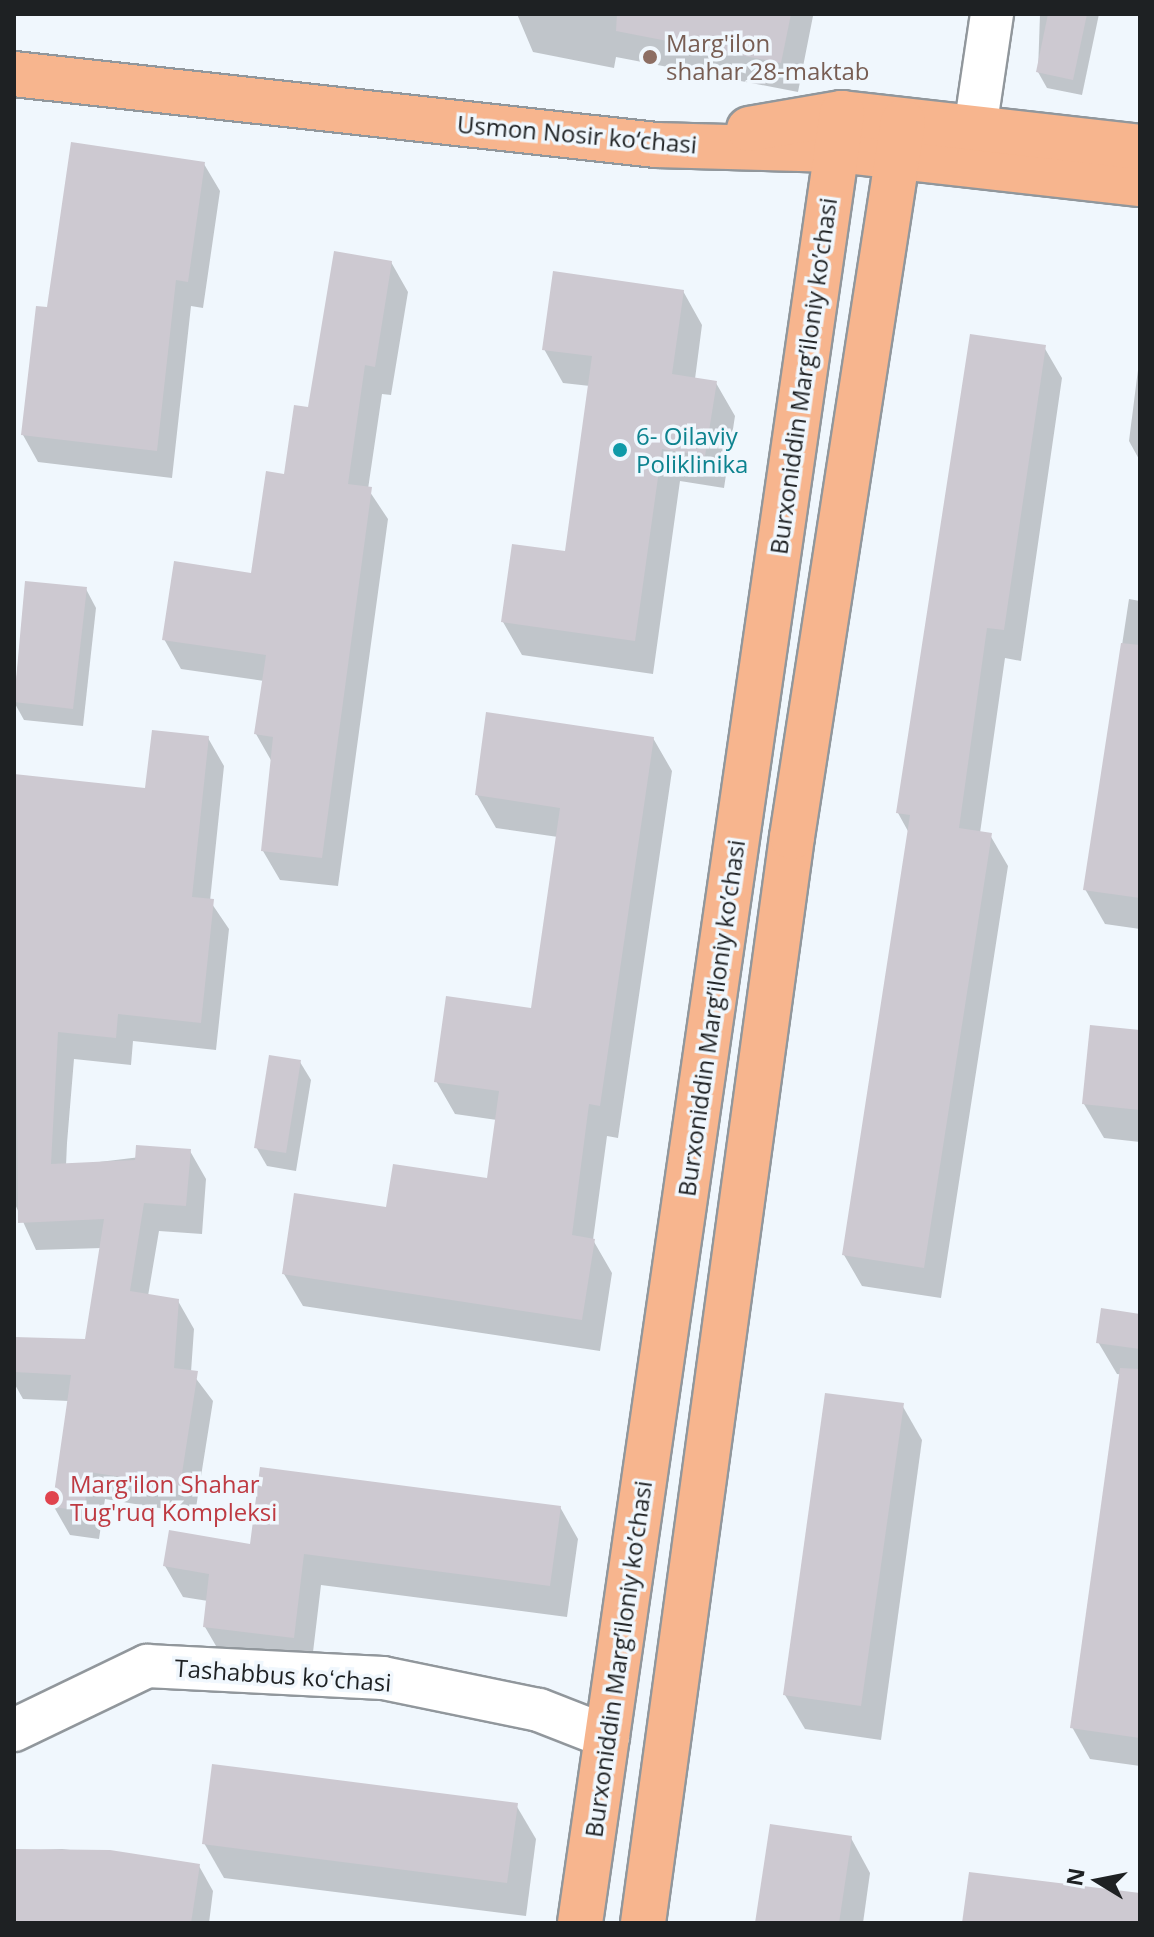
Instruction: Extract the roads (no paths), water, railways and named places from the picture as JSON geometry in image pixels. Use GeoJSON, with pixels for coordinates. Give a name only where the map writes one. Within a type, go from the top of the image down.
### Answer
{"type":"FeatureCollection","features":[{"type":"Feature","properties":{"kind":"main road","name":"Usmon Nosir ko‘chasi"},"geometry":{"type":"LineString","coordinates":[[14,74],[656,145],[839,131],[970,148],[1140,184]]}},
{"type":"Feature","properties":{"kind":"main road","name":"Burxoniddin Marg’iloniy ko’chasi"},"geometry":{"type":"LineString","coordinates":[[580,1923],[839,131]]}},
{"type":"Feature","properties":{"kind":"main road"},"geometry":{"type":"LineString","coordinates":[[643,1923],[669,1760],[792,837],[900,140]]}},
{"type":"Feature","properties":{"kind":"main road","name":"Usmon Nosir ko‘chasi"},"geometry":{"type":"LineString","coordinates":[[970,148],[1140,147]]}},
{"type":"Feature","properties":{"kind":"main road"},"geometry":{"type":"LineString","coordinates":[[608,1737],[669,1760]]}},
{"type":"Feature","properties":{"kind":"street"},"geometry":{"type":"LineString","coordinates":[[970,148],[992,14]]}},
{"type":"Feature","properties":{"kind":"street","name":"Tashabbus koʻchasi"},"geometry":{"type":"LineString","coordinates":[[14,1730],[147,1666],[383,1678],[539,1710],[608,1737]]}},
{"type":"Feature","properties":{"kind":"place","name":"Marg'ilon shahar 28-maktab"},"geometry":{"type":"Point","coordinates":[650,57]}},
{"type":"Feature","properties":{"kind":"place","name":"6- Oilaviy Poliklinika"},"geometry":{"type":"Point","coordinates":[620,450]}},
{"type":"Feature","properties":{"kind":"place","name":"Marg'ilon Shahar Tug'ruq Kompleksi"},"geometry":{"type":"Point","coordinates":[52,1498]}}]}
